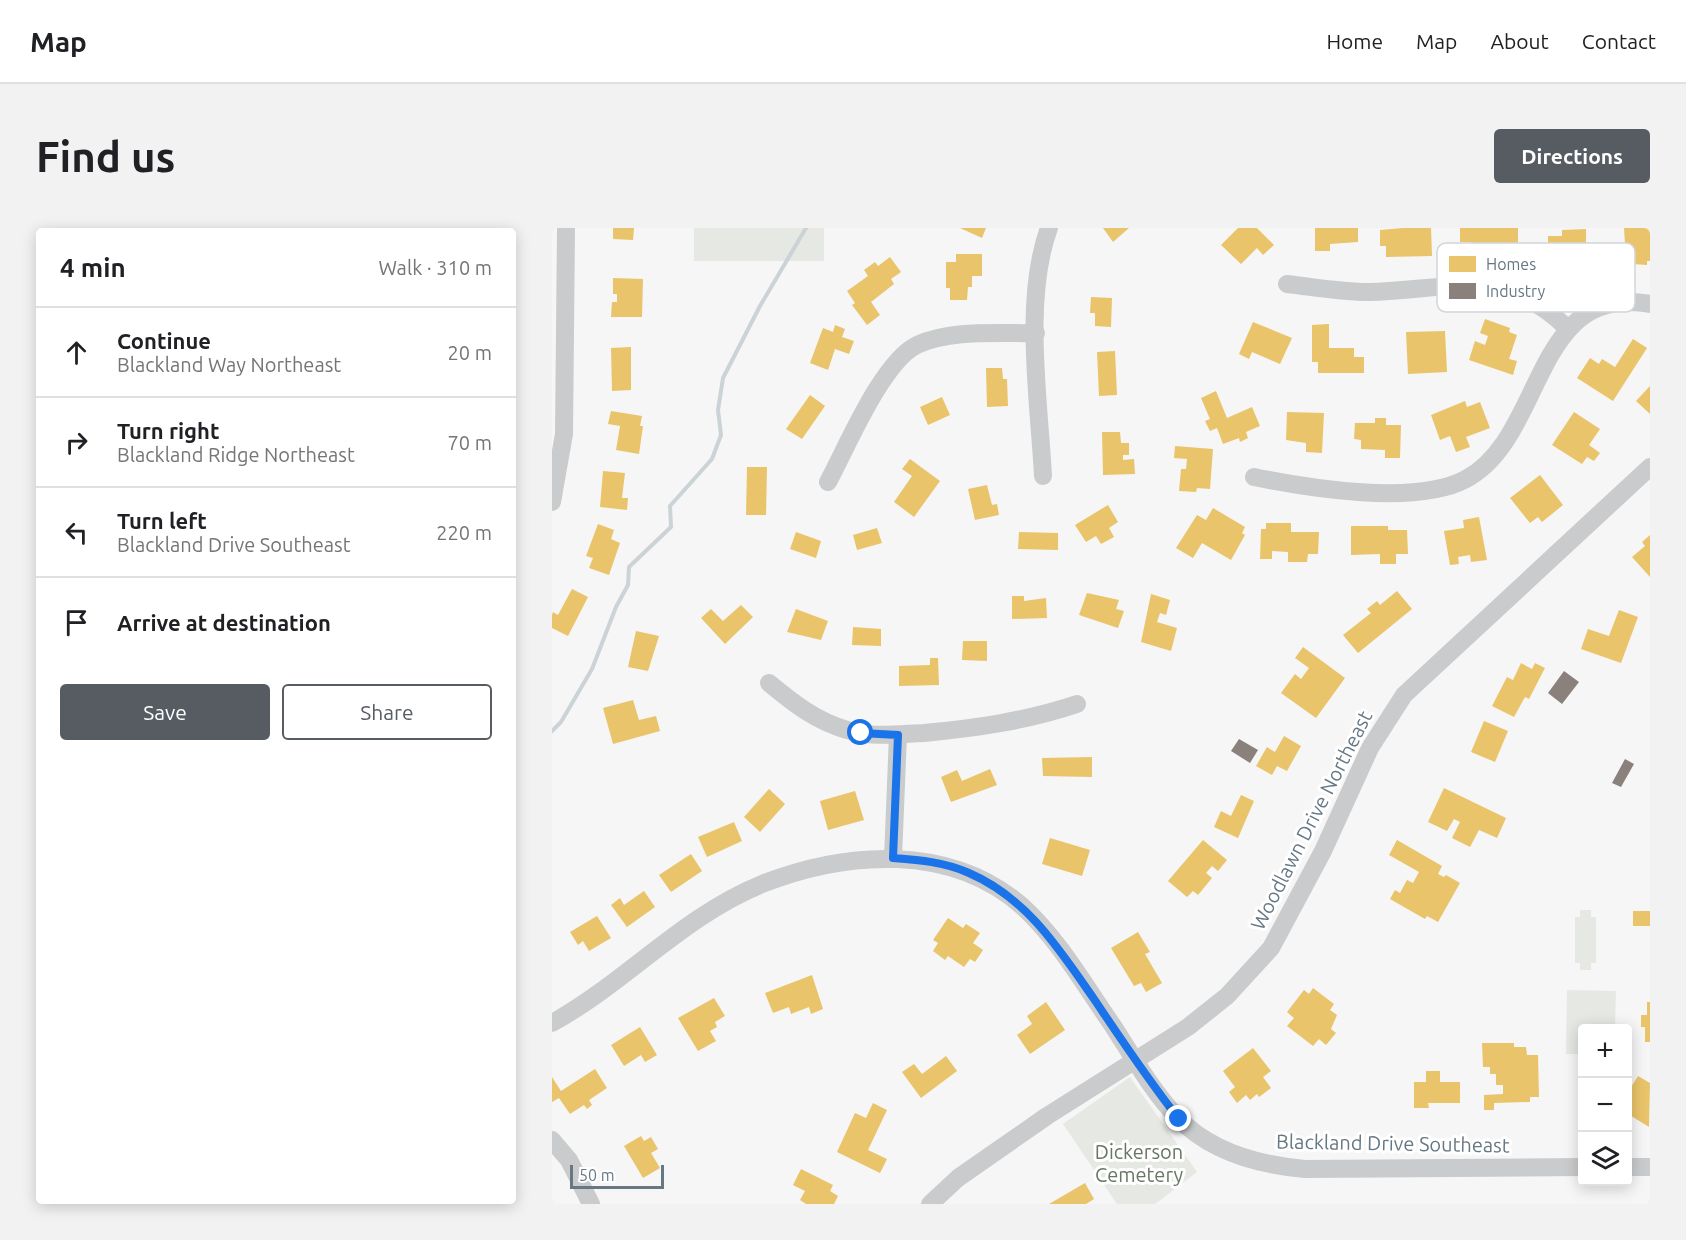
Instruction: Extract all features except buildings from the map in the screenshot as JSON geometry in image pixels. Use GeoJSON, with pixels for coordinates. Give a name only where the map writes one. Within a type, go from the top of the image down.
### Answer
{"type":"FeatureCollection","features":[{"type":"Feature","properties":{"kind":"street"},"geometry":{"type":"LineString","coordinates":[[552,502],[561,457],[565,418],[566,228]]}},
{"type":"Feature","properties":{"kind":"street"},"geometry":{"type":"LineString","coordinates":[[1043,476],[1036,333],[1041,249],[1049,228]]}},
{"type":"Feature","properties":{"kind":"street"},"geometry":{"type":"LineString","coordinates":[[1287,284],[1365,292],[1437,289]]}},
{"type":"Feature","properties":{"kind":"street"},"geometry":{"type":"LineString","coordinates":[[1635,302],[1650,304]]}},
{"type":"Feature","properties":{"kind":"street"},"geometry":{"type":"LineString","coordinates":[[1549,312],[1567,328]]}},
{"type":"Feature","properties":{"kind":"street"},"geometry":{"type":"LineString","coordinates":[[1254,477],[1312,488],[1408,492],[1430,491],[1464,480],[1487,463],[1506,442],[1548,358],[1567,328],[1582,316],[1592,312]]}},
{"type":"Feature","properties":{"kind":"street"},"geometry":{"type":"LineString","coordinates":[[828,483],[885,378],[903,355],[932,340],[978,335],[1036,333]]}},
{"type":"Feature","properties":{"kind":"street","name":"Woodlawn Drive Northeast"},"geometry":{"type":"LineString","coordinates":[[930,1204],[958,1178],[1038,1122],[1188,1028],[1227,996],[1271,948],[1323,851],[1370,748],[1404,695],[1650,468]]}},
{"type":"Feature","properties":{"kind":"street"},"geometry":{"type":"LineString","coordinates":[[769,683],[798,707],[838,727],[861,733],[898,735],[987,727],[1024,720],[1077,704]]}},
{"type":"Feature","properties":{"kind":"street"},"geometry":{"type":"LineString","coordinates":[[893,858],[898,735]]}},
{"type":"Feature","properties":{"kind":"street","name":"Blackland Drive Southeast"},"geometry":{"type":"LineString","coordinates":[[552,1023],[619,980],[698,918],[761,885],[811,870],[893,858],[944,864],[968,872],[992,884],[1023,908],[1064,956],[1179,1119],[1204,1138],[1230,1153],[1275,1166],[1305,1169],[1578,1167]]}},
{"type":"Feature","properties":{"kind":"street"},"geometry":{"type":"LineString","coordinates":[[552,1140],[569,1160],[591,1204]]}},
{"type":"Feature","properties":{"kind":"street"},"geometry":{"type":"LineString","coordinates":[[1632,1167],[1650,1167]]}},
{"type":"Feature","properties":{"kind":"green space"},"geometry":{"type":"Polygon","coordinates":[[[694,228],[824,228],[824,261],[694,261],[694,228]]]}},
{"type":"Feature","properties":{"kind":"green space"},"geometry":{"type":"Polygon","coordinates":[[[1580,910],[1591,910],[1591,917],[1596,917],[1596,963],[1591,963],[1591,970],[1580,970],[1580,963],[1575,963],[1575,917],[1580,917],[1580,910]]]}},
{"type":"Feature","properties":{"kind":"green space"},"geometry":{"type":"Polygon","coordinates":[[[1567,990],[1616,991],[1615,1024],[1578,1024],[1578,1054],[1566,1054],[1567,990]]]}},
{"type":"Feature","properties":{"kind":"green space","name":"Dickerson Cemetery"},"geometry":{"type":"Polygon","coordinates":[[[1130,1077],[1197,1172],[1155,1204],[1117,1204],[1063,1124],[1130,1077]]]}},
{"type":"Feature","properties":{"kind":"waterway"},"geometry":{"type":"LineString","coordinates":[[552,731],[561,722],[592,669],[616,607],[628,585],[629,567],[671,527],[670,506],[712,459],[721,435],[718,410],[723,378],[760,306],[806,228]]}},
{"type":"Feature","properties":{"kind":"route"},"geometry":{"type":"LineString","coordinates":[[861,733],[898,735],[893,858],[944,864],[968,872],[992,884],[1023,908],[1064,956],[1158,1093],[1179,1119]]}}]}
